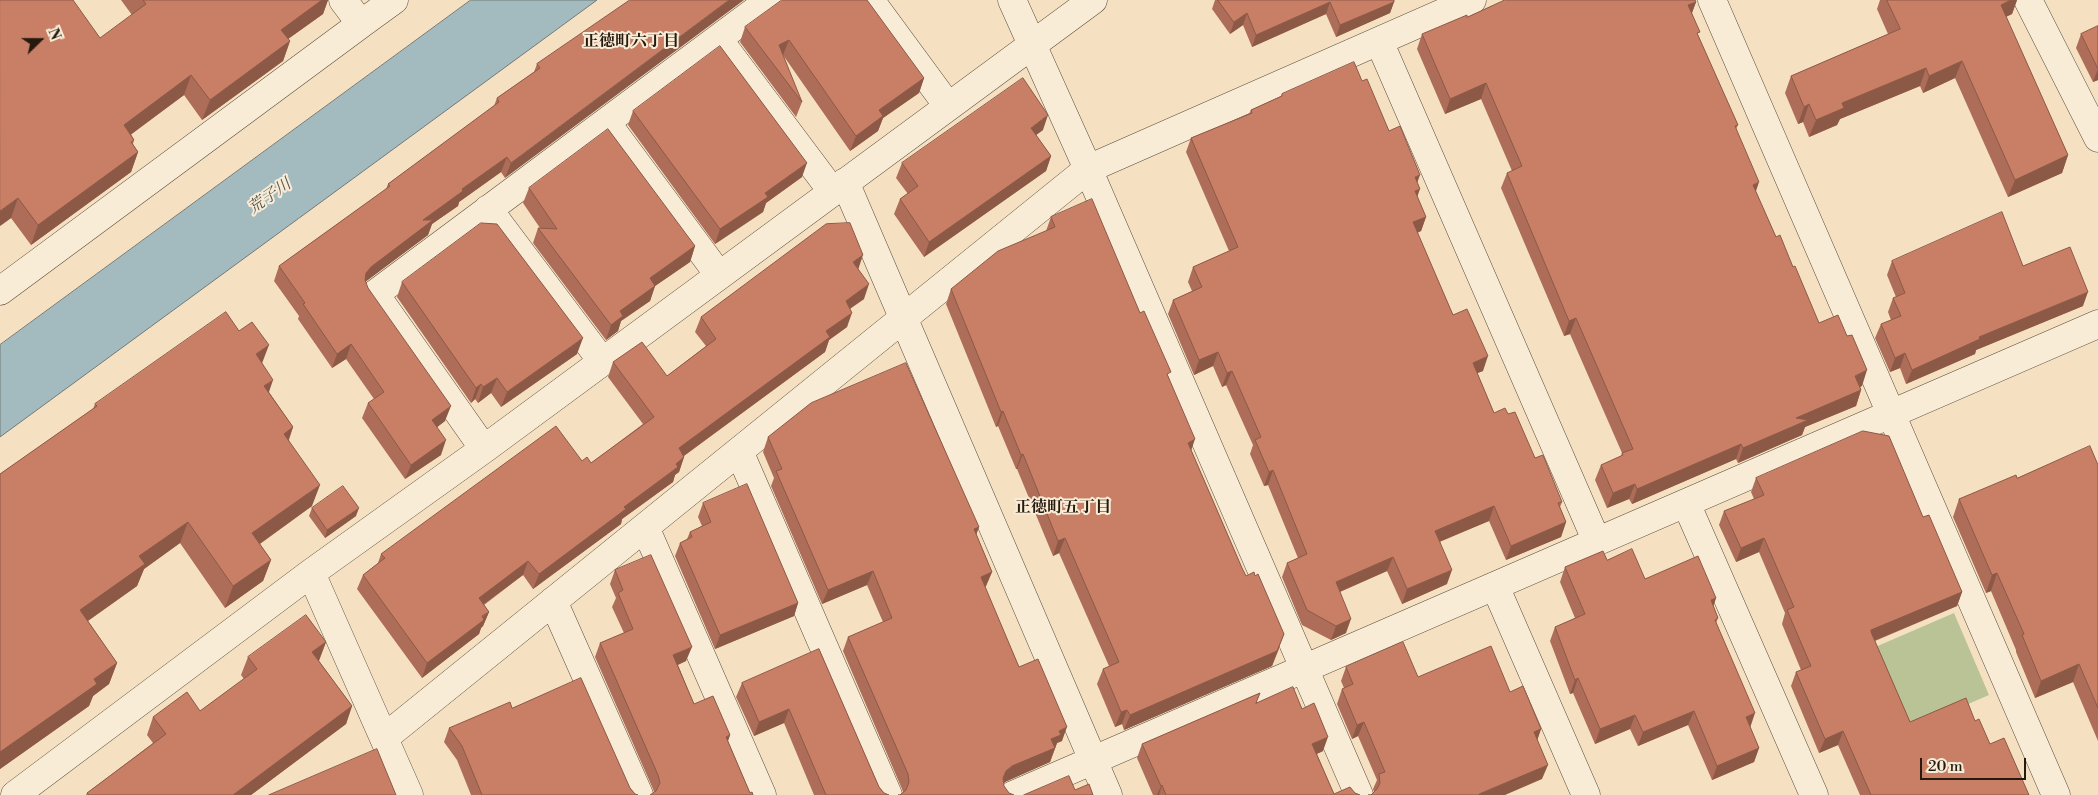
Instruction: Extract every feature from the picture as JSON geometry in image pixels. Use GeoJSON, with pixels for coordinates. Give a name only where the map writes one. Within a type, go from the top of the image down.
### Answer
{"type":"FeatureCollection","features":[{"type":"Feature","properties":{"kind":"street"},"geometry":{"type":"LineString","coordinates":[[343,0],[361,24]]}},
{"type":"Feature","properties":{"kind":"street"},"geometry":{"type":"LineString","coordinates":[[0,291],[394,0]]}},
{"type":"Feature","properties":{"kind":"street"},"geometry":{"type":"LineString","coordinates":[[484,449],[375,294],[770,0]]}},
{"type":"Feature","properties":{"kind":"street"},"geometry":{"type":"LineString","coordinates":[[870,0],[948,106]]}},
{"type":"Feature","properties":{"kind":"street"},"geometry":{"type":"LineString","coordinates":[[1012,0],[1088,169],[1359,795]]}},
{"type":"Feature","properties":{"kind":"street"},"geometry":{"type":"LineString","coordinates":[[28,791],[311,573],[484,449],[1093,0]]}},
{"type":"Feature","properties":{"kind":"street"},"geometry":{"type":"LineString","coordinates":[[384,738],[1088,169],[1472,0]]}},
{"type":"Feature","properties":{"kind":"street"},"geometry":{"type":"LineString","coordinates":[[1712,0],[2056,795]]}},
{"type":"Feature","properties":{"kind":"street"},"geometry":{"type":"LineString","coordinates":[[2028,0],[2098,138]]}},
{"type":"Feature","properties":{"kind":"street"},"geometry":{"type":"LineString","coordinates":[[718,39],[838,187],[903,318],[1108,795]]}},
{"type":"Feature","properties":{"kind":"street"},"geometry":{"type":"LineString","coordinates":[[1379,41],[1597,542]]}},
{"type":"Feature","properties":{"kind":"street"},"geometry":{"type":"LineString","coordinates":[[606,122],[719,275]]}},
{"type":"Feature","properties":{"kind":"street"},"geometry":{"type":"LineString","coordinates":[[488,209],[602,361]]}},
{"type":"Feature","properties":{"kind":"street"},"geometry":{"type":"LineString","coordinates":[[1013,795],[2098,324]]}},
{"type":"Feature","properties":{"kind":"street"},"geometry":{"type":"LineString","coordinates":[[739,451],[888,795]]}},
{"type":"Feature","properties":{"kind":"street"},"geometry":{"type":"LineString","coordinates":[[1686,503],[1814,795]]}},
{"type":"Feature","properties":{"kind":"street"},"geometry":{"type":"LineString","coordinates":[[645,527],[762,795]]}},
{"type":"Feature","properties":{"kind":"street"},"geometry":{"type":"LineString","coordinates":[[311,573],[409,795]]}},
{"type":"Feature","properties":{"kind":"street"},"geometry":{"type":"LineString","coordinates":[[1495,586],[1586,795]]}},
{"type":"Feature","properties":{"kind":"street"},"geometry":{"type":"LineString","coordinates":[[554,601],[639,795]]}},
{"type":"Feature","properties":{"kind":"green space"},"geometry":{"type":"Polygon","coordinates":[[[1954,613],[1989,695],[1908,730],[1873,648],[1954,613]]]}},
{"type":"Feature","properties":{"kind":"water","name":"荒子川"},"geometry":{"type":"Polygon","coordinates":[[[471,0],[597,0],[0,437],[0,345],[471,0]]]}},
{"type":"Feature","properties":{"kind":"building"},"geometry":{"type":"Polygon","coordinates":[[[0,0],[73,0],[100,38],[146,4],[143,0],[322,0],[281,30],[290,41],[210,100],[191,75],[124,125],[134,140],[131,142],[138,152],[38,225],[18,198],[0,211],[0,0]]]}},
{"type":"Feature","properties":{"kind":"building"},"geometry":{"type":"Polygon","coordinates":[[[630,0],[729,0],[511,163],[507,157],[462,189],[463,191],[423,220],[433,220],[371,267],[366,273],[365,280],[368,288],[451,406],[432,420],[446,440],[411,465],[368,403],[384,392],[351,344],[337,354],[279,266],[390,186],[388,184],[499,102],[497,98],[540,68],[537,64],[630,0]]]}},
{"type":"Feature","properties":{"kind":"building"},"geometry":{"type":"Polygon","coordinates":[[[782,0],[867,0],[924,78],[879,110],[883,116],[856,136],[789,40],[779,45],[802,102],[745,27],[782,0]]]}},
{"type":"Feature","properties":{"kind":"building"},"geometry":{"type":"Polygon","coordinates":[[[1218,0],[1394,0],[1394,2],[1340,25],[1330,2],[1256,35],[1247,13],[1234,22],[1218,0]]]}},
{"type":"Feature","properties":{"kind":"building"},"geometry":{"type":"Polygon","coordinates":[[[1505,0],[1695,0],[1696,2],[1688,5],[1700,32],[1697,33],[1738,125],[1735,126],[1759,182],[1753,185],[1776,237],[1780,235],[1793,267],[1795,266],[1819,323],[1838,315],[1847,336],[1852,335],[1867,370],[1855,376],[1861,390],[1796,418],[1808,420],[1743,448],[1741,444],[1637,489],[1635,484],[1613,493],[1601,465],[1633,449],[1576,318],[1569,321],[1507,173],[1522,166],[1486,83],[1450,99],[1422,34],[1505,0]]]}},
{"type":"Feature","properties":{"kind":"building"},"geometry":{"type":"Polygon","coordinates":[[[1887,0],[2011,0],[2001,5],[2068,155],[2015,180],[1962,61],[1929,76],[1926,68],[1842,103],[1844,108],[1816,120],[1809,104],[1804,107],[1791,76],[1900,29],[1887,0]]]}},
{"type":"Feature","properties":{"kind":"building"},"geometry":{"type":"Polygon","coordinates":[[[2098,26],[2098,69],[2081,34],[2098,26]]]}},
{"type":"Feature","properties":{"kind":"building"},"geometry":{"type":"Polygon","coordinates":[[[720,46],[807,163],[765,193],[768,197],[720,229],[633,111],[720,46]]]}},
{"type":"Feature","properties":{"kind":"building"},"geometry":{"type":"Polygon","coordinates":[[[1354,62],[1362,81],[1367,79],[1389,131],[1400,126],[1420,175],[1415,177],[1420,189],[1415,191],[1426,217],[1413,222],[1453,315],[1467,309],[1488,356],[1473,363],[1494,413],[1505,408],[1508,414],[1515,412],[1535,458],[1543,455],[1562,502],[1558,503],[1566,522],[1511,546],[1494,506],[1435,531],[1452,570],[1407,589],[1393,557],[1336,582],[1351,619],[1336,626],[1307,610],[1287,563],[1307,554],[1273,470],[1269,472],[1255,440],[1261,437],[1232,371],[1227,373],[1218,352],[1199,360],[1173,300],[1202,287],[1193,267],[1238,247],[1191,138],[1252,113],[1251,110],[1282,96],[1282,94],[1354,62]]]}},
{"type":"Feature","properties":{"kind":"building"},"geometry":{"type":"Polygon","coordinates":[[[1023,78],[1048,115],[1031,128],[1051,156],[929,242],[900,199],[918,186],[902,163],[1023,78]]]}},
{"type":"Feature","properties":{"kind":"building"},"geometry":{"type":"Polygon","coordinates":[[[608,129],[695,246],[650,278],[655,286],[620,311],[623,316],[611,325],[538,228],[557,229],[529,188],[608,129]]]}},
{"type":"Feature","properties":{"kind":"building"},"geometry":{"type":"Polygon","coordinates":[[[1092,199],[1140,313],[1144,311],[1171,372],[1167,374],[1195,439],[1188,443],[1242,568],[1246,576],[1254,572],[1255,576],[1258,574],[1284,634],[1277,651],[1130,715],[1127,710],[1121,712],[1103,669],[1119,662],[1065,538],[1058,541],[1023,454],[1021,455],[1003,411],[1001,412],[951,289],[998,251],[1055,227],[1051,217],[1092,199]]]}},
{"type":"Feature","properties":{"kind":"building"},"geometry":{"type":"Polygon","coordinates":[[[2002,212],[2023,266],[2070,247],[2088,292],[1979,337],[1980,339],[1912,370],[1905,353],[1895,358],[1881,324],[1901,316],[1893,298],[1905,293],[1892,261],[2002,212]]]}},
{"type":"Feature","properties":{"kind":"building"},"geometry":{"type":"Polygon","coordinates":[[[481,223],[497,224],[583,338],[507,392],[497,378],[483,387],[481,384],[476,388],[402,282],[481,223]]]}},
{"type":"Feature","properties":{"kind":"building"},"geometry":{"type":"Polygon","coordinates":[[[850,223],[863,255],[853,262],[869,284],[846,301],[852,313],[826,331],[830,337],[679,448],[684,457],[676,464],[678,467],[624,507],[626,509],[539,574],[528,561],[479,598],[489,612],[482,616],[484,620],[427,663],[363,575],[385,558],[381,554],[556,426],[582,461],[587,457],[591,463],[654,417],[613,362],[642,342],[667,376],[716,339],[701,317],[826,224],[850,223]]]}},
{"type":"Feature","properties":{"kind":"building"},"geometry":{"type":"Polygon","coordinates":[[[226,312],[239,331],[252,322],[269,345],[256,354],[273,380],[264,386],[293,427],[284,434],[320,485],[252,533],[271,560],[233,586],[188,522],[139,556],[145,564],[80,610],[117,663],[94,679],[97,684],[0,752],[0,474],[97,406],[95,404],[226,312]]]}},
{"type":"Feature","properties":{"kind":"building"},"geometry":{"type":"Polygon","coordinates":[[[906,363],[979,527],[974,529],[992,572],[981,577],[1019,667],[1038,659],[1067,727],[1059,731],[1061,735],[1051,739],[1055,748],[1012,766],[1006,771],[1003,778],[1004,786],[1009,793],[1014,795],[900,795],[906,790],[909,782],[908,774],[848,637],[892,618],[873,571],[828,590],[776,471],[782,469],[768,437],[811,403],[906,363]]]}},
{"type":"Feature","properties":{"kind":"building"},"geometry":{"type":"Polygon","coordinates":[[[1863,431],[1889,436],[1923,517],[1929,515],[1962,592],[1871,630],[1910,722],[1966,698],[1975,721],[1979,719],[1990,744],[2004,738],[2029,795],[1871,795],[1843,731],[1825,739],[1796,672],[1811,666],[1787,610],[1794,607],[1764,538],[1741,548],[1724,511],[1764,495],[1756,478],[1863,431]]]}},
{"type":"Feature","properties":{"kind":"building"},"geometry":{"type":"Polygon","coordinates":[[[2090,446],[2098,465],[2098,708],[2079,664],[2041,681],[2022,635],[2024,634],[1997,573],[1992,575],[1959,499],[2016,475],[2017,478],[2090,446]]]}},
{"type":"Feature","properties":{"kind":"building"},"geometry":{"type":"Polygon","coordinates":[[[747,484],[798,603],[720,635],[680,543],[692,537],[690,532],[711,522],[703,503],[747,484]]]}},
{"type":"Feature","properties":{"kind":"building"},"geometry":{"type":"Polygon","coordinates":[[[343,486],[359,508],[327,530],[312,508],[343,486]]]}},
{"type":"Feature","properties":{"kind":"building"},"geometry":{"type":"Polygon","coordinates":[[[1632,549],[1645,579],[1698,556],[1716,598],[1711,600],[1718,618],[1715,620],[1755,713],[1746,717],[1759,748],[1717,766],[1694,711],[1643,732],[1635,715],[1600,729],[1578,678],[1575,680],[1555,627],[1585,614],[1565,567],[1603,551],[1607,560],[1632,549]]]}},
{"type":"Feature","properties":{"kind":"building"},"geometry":{"type":"Polygon","coordinates":[[[651,555],[692,647],[673,655],[694,704],[713,696],[730,735],[726,737],[750,793],[752,792],[753,795],[650,795],[656,791],[660,783],[658,775],[600,643],[633,629],[618,593],[623,590],[615,570],[651,555]]]}},
{"type":"Feature","properties":{"kind":"building"},"geometry":{"type":"Polygon","coordinates":[[[306,615],[326,642],[312,652],[352,706],[233,795],[89,795],[87,793],[166,734],[153,717],[187,692],[200,711],[257,669],[248,657],[306,615]]]}},
{"type":"Feature","properties":{"kind":"building"},"geometry":{"type":"Polygon","coordinates":[[[1403,642],[1418,677],[1491,646],[1510,692],[1523,686],[1541,729],[1534,732],[1548,765],[1479,795],[1371,795],[1380,783],[1379,774],[1385,772],[1364,722],[1357,725],[1342,689],[1353,684],[1346,667],[1403,642]]]}},
{"type":"Feature","properties":{"kind":"building"},"geometry":{"type":"Polygon","coordinates":[[[819,649],[879,787],[884,793],[889,795],[826,795],[789,709],[759,722],[742,683],[819,649]]]}},
{"type":"Feature","properties":{"kind":"building"},"geometry":{"type":"Polygon","coordinates":[[[581,678],[630,788],[638,795],[482,795],[462,746],[449,728],[510,702],[512,708],[581,678]]]}},
{"type":"Feature","properties":{"kind":"building"},"geometry":{"type":"Polygon","coordinates":[[[1293,687],[1302,709],[1314,703],[1328,737],[1312,744],[1334,794],[1350,787],[1355,793],[1360,795],[1166,795],[1142,744],[1260,693],[1256,703],[1293,687]]]}},
{"type":"Feature","properties":{"kind":"building"},"geometry":{"type":"Polygon","coordinates":[[[377,749],[396,795],[269,795],[377,749]]]}},
{"type":"Feature","properties":{"kind":"building"},"geometry":{"type":"Polygon","coordinates":[[[1069,776],[1075,790],[1089,784],[1093,795],[1024,795],[1069,776]]]}},
{"type":"Feature","properties":{"kind":"district","name":"正徳町六丁目"},"geometry":{"type":"Point","coordinates":[631,42]}},
{"type":"Feature","properties":{"kind":"district","name":"正徳町五丁目"},"geometry":{"type":"Point","coordinates":[1063,508]}}]}
